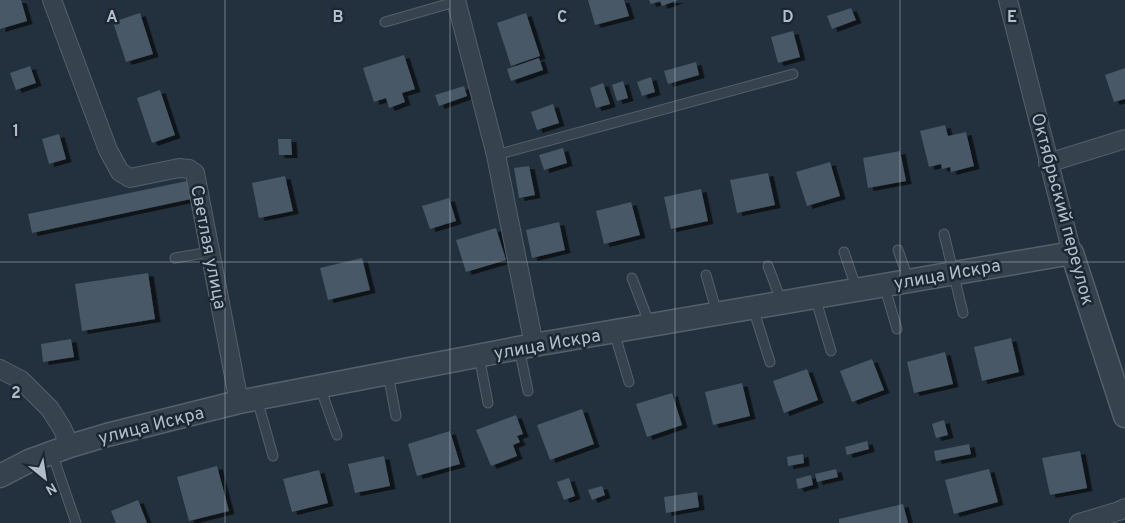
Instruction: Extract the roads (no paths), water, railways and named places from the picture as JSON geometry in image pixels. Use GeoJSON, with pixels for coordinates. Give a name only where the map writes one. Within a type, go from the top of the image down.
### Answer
{"type":"FeatureCollection","features":[{"type":"Feature","properties":{"kind":"street","name":"Светлая улица"},"geometry":{"type":"LineString","coordinates":[[52,0],[108,150],[120,172],[130,178],[179,168],[189,169],[195,174],[210,252],[248,401]]}},
{"type":"Feature","properties":{"kind":"street","name":"Октябрьский переулок"},"geometry":{"type":"LineString","coordinates":[[1008,0],[1072,253],[1125,416]]}},
{"type":"Feature","properties":{"kind":"street"},"geometry":{"type":"LineString","coordinates":[[455,1],[496,155],[526,347]]}},
{"type":"Feature","properties":{"kind":"street"},"geometry":{"type":"LineString","coordinates":[[1048,163],[1125,139]]}},
{"type":"Feature","properties":{"kind":"street","name":"улица Искра"},"geometry":{"type":"LineString","coordinates":[[0,476],[29,461],[61,449],[116,433],[248,401],[526,347],[1072,253]]}},
{"type":"Feature","properties":{"kind":"street"},"geometry":{"type":"LineString","coordinates":[[0,369],[21,380],[50,408],[62,428],[61,449]]}},
{"type":"Feature","properties":{"kind":"street"},"geometry":{"type":"LineString","coordinates":[[1079,523],[1125,508]]}},
{"type":"Feature","properties":{"kind":"lane"},"geometry":{"type":"LineString","coordinates":[[385,22],[455,1]]}},
{"type":"Feature","properties":{"kind":"lane"},"geometry":{"type":"LineString","coordinates":[[496,155],[793,74]]}},
{"type":"Feature","properties":{"kind":"lane"},"geometry":{"type":"LineString","coordinates":[[944,234],[963,313]]}},
{"type":"Feature","properties":{"kind":"lane"},"geometry":{"type":"LineString","coordinates":[[898,250],[909,281]]}},
{"type":"Feature","properties":{"kind":"lane"},"geometry":{"type":"LineString","coordinates":[[174,258],[210,252]]}},
{"type":"Feature","properties":{"kind":"lane"},"geometry":{"type":"LineString","coordinates":[[844,252],[858,290]]}},
{"type":"Feature","properties":{"kind":"lane"},"geometry":{"type":"LineString","coordinates":[[768,266],[782,303]]}},
{"type":"Feature","properties":{"kind":"lane"},"geometry":{"type":"LineString","coordinates":[[706,275],[718,314]]}},
{"type":"Feature","properties":{"kind":"lane"},"geometry":{"type":"LineString","coordinates":[[632,278],[650,325]]}},
{"type":"Feature","properties":{"kind":"lane"},"geometry":{"type":"LineString","coordinates":[[883,285],[897,328]]}},
{"type":"Feature","properties":{"kind":"lane"},"geometry":{"type":"LineString","coordinates":[[815,297],[831,351]]}},
{"type":"Feature","properties":{"kind":"lane"},"geometry":{"type":"LineString","coordinates":[[753,308],[770,362]]}},
{"type":"Feature","properties":{"kind":"lane"},"geometry":{"type":"LineString","coordinates":[[614,332],[628,382]]}},
{"type":"Feature","properties":{"kind":"lane"},"geometry":{"type":"LineString","coordinates":[[526,347],[528,391]]}},
{"type":"Feature","properties":{"kind":"lane"},"geometry":{"type":"LineString","coordinates":[[479,356],[488,403]]}},
{"type":"Feature","properties":{"kind":"lane"},"geometry":{"type":"LineString","coordinates":[[388,374],[396,416]]}},
{"type":"Feature","properties":{"kind":"lane"},"geometry":{"type":"LineString","coordinates":[[320,387],[338,435]]}},
{"type":"Feature","properties":{"kind":"lane"},"geometry":{"type":"LineString","coordinates":[[248,401],[273,456]]}},
{"type":"Feature","properties":{"kind":"lane"},"geometry":{"type":"LineString","coordinates":[[61,449],[76,523]]}}]}
